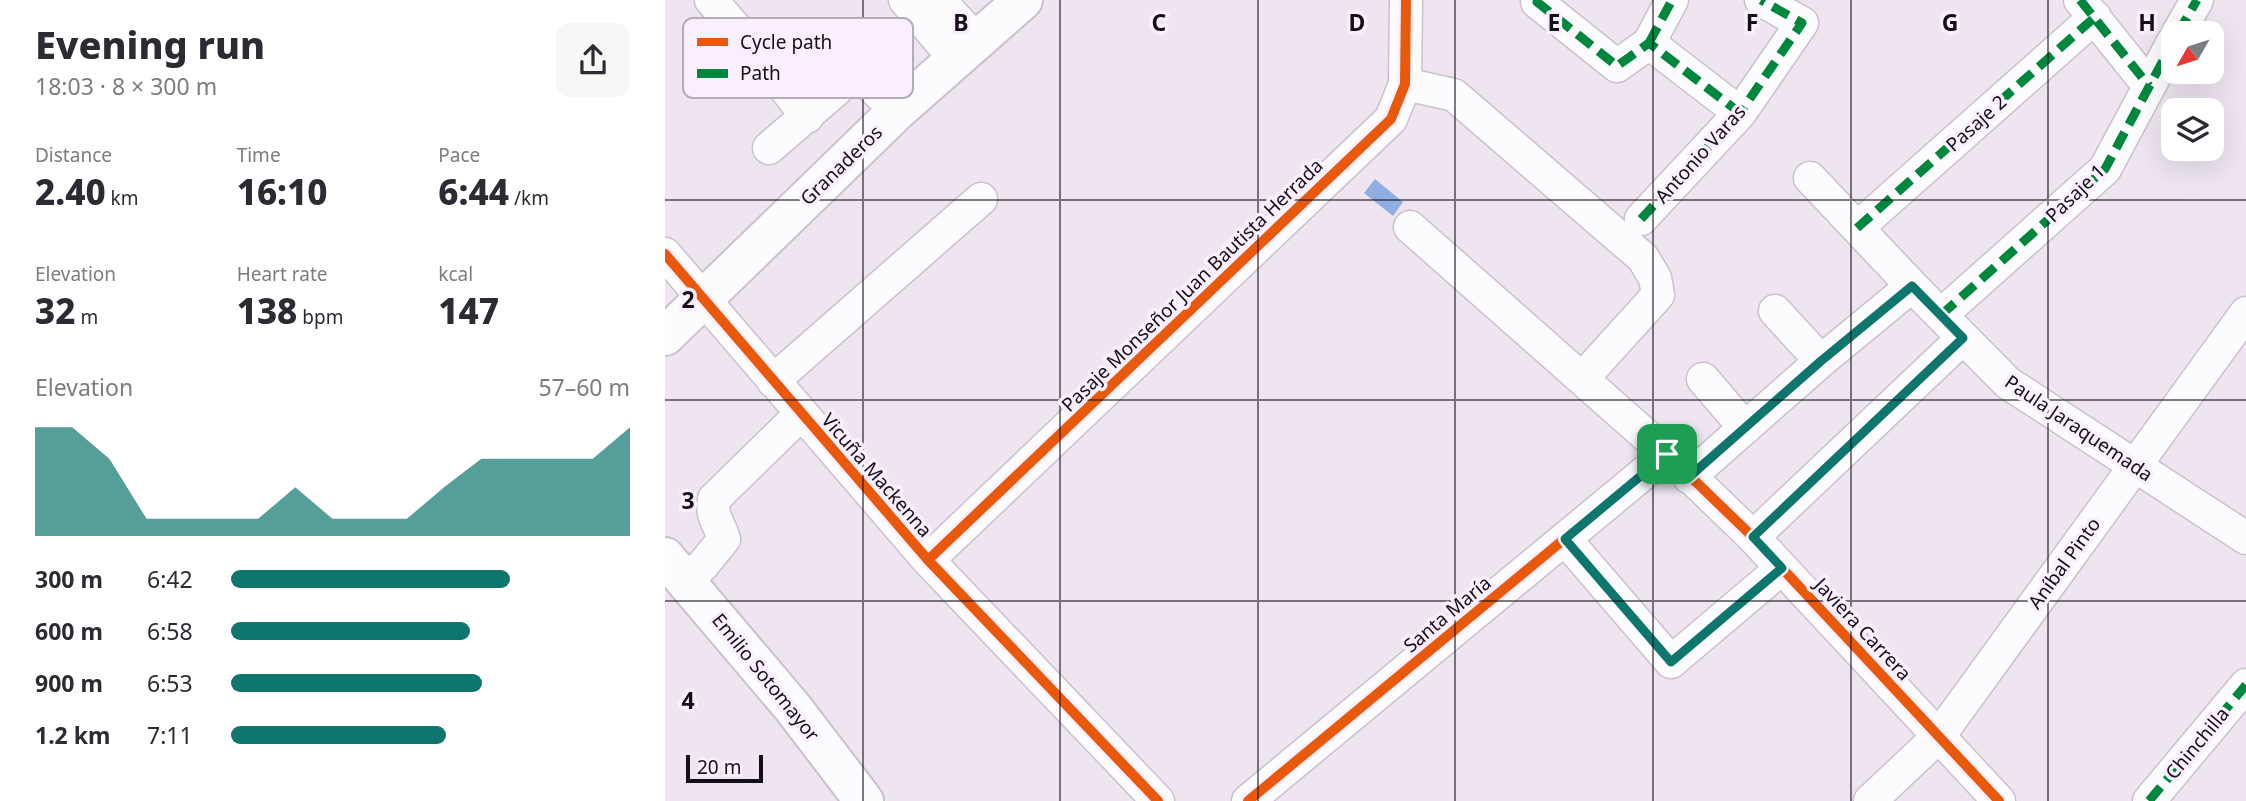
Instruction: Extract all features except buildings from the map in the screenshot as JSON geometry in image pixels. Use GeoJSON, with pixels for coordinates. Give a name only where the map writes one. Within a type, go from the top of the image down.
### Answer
{"type":"FeatureCollection","features":[{"type":"Feature","properties":{"kind":"main road","name":"Granaderos"},"geometry":{"type":"LineString","coordinates":[[913,97],[1023,0]]}},
{"type":"Feature","properties":{"kind":"main road","name":"Granaderos"},"geometry":{"type":"LineString","coordinates":[[665,336],[912,98]]}},
{"type":"Feature","properties":{"kind":"main road","name":"Emilio Sotomayor"},"geometry":{"type":"LineString","coordinates":[[676,568],[793,708],[864,801]]}},
{"type":"Feature","properties":{"kind":"street"},"geometry":{"type":"LineString","coordinates":[[711,0],[727,18]]}},
{"type":"Feature","properties":{"kind":"street"},"geometry":{"type":"LineString","coordinates":[[905,0],[966,50]]}},
{"type":"Feature","properties":{"kind":"street"},"geometry":{"type":"LineString","coordinates":[[939,0],[966,50]]}},
{"type":"Feature","properties":{"kind":"street","name":"Pasaje Monseñor Juan Bautista Herrada"},"geometry":{"type":"LineString","coordinates":[[928,560],[1391,119],[1405,84],[1406,0]]}},
{"type":"Feature","properties":{"kind":"street"},"geometry":{"type":"LineString","coordinates":[[1538,0],[1537,2],[1617,66],[1649,43],[1672,0]]}},
{"type":"Feature","properties":{"kind":"street","name":"Antonio Varas"},"geometry":{"type":"LineString","coordinates":[[1641,219],[1740,113],[1802,23],[1761,0]]}},
{"type":"Feature","properties":{"kind":"street"},"geometry":{"type":"LineString","coordinates":[[2185,21],[2197,0]]}},
{"type":"Feature","properties":{"kind":"street"},"geometry":{"type":"LineString","coordinates":[[2088,8],[2150,86]]}},
{"type":"Feature","properties":{"kind":"street","name":"Pasaje 2"},"geometry":{"type":"LineString","coordinates":[[1857,228],[2088,8]]}},
{"type":"Feature","properties":{"kind":"street"},"geometry":{"type":"LineString","coordinates":[[1649,43],[1740,113]]}},
{"type":"Feature","properties":{"kind":"street","name":"Pasaje 1"},"geometry":{"type":"LineString","coordinates":[[1941,315],[2105,169],[2161,65]]}},
{"type":"Feature","properties":{"kind":"street"},"geometry":{"type":"LineString","coordinates":[[1405,84],[1454,95],[1643,258],[1655,278],[1658,295],[1582,379]]}},
{"type":"Feature","properties":{"kind":"street"},"geometry":{"type":"LineString","coordinates":[[793,98],[807,117]]}},
{"type":"Feature","properties":{"kind":"street"},"geometry":{"type":"LineString","coordinates":[[769,148],[828,98]]}},
{"type":"Feature","properties":{"kind":"street"},"geometry":{"type":"LineString","coordinates":[[884,98],[897,111]]}},
{"type":"Feature","properties":{"kind":"street","name":"Paula Jaraquemada"},"geometry":{"type":"LineString","coordinates":[[1810,178],[2008,383],[2246,538]]}},
{"type":"Feature","properties":{"kind":"street"},"geometry":{"type":"LineString","coordinates":[[773,381],[981,199]]}},
{"type":"Feature","properties":{"kind":"street","name":"Javiera Carrera"},"geometry":{"type":"LineString","coordinates":[[1410,227],[1667,454],[1753,537],[1999,801]]}},
{"type":"Feature","properties":{"kind":"street","name":"Vicuña Mackenna"},"geometry":{"type":"LineString","coordinates":[[665,254],[928,560],[1024,664],[1158,801]]}},
{"type":"Feature","properties":{"kind":"street"},"geometry":{"type":"LineString","coordinates":[[1689,477],[1821,361],[1912,286]]}},
{"type":"Feature","properties":{"kind":"street"},"geometry":{"type":"LineString","coordinates":[[1775,311],[1821,361]]}},
{"type":"Feature","properties":{"kind":"street","name":"Aníbal Pinto"},"geometry":{"type":"LineString","coordinates":[[1870,801],[1938,736],[2246,313]]}},
{"type":"Feature","properties":{"kind":"street"},"geometry":{"type":"LineString","coordinates":[[1753,537],[1963,338]]}},
{"type":"Feature","properties":{"kind":"street"},"geometry":{"type":"LineString","coordinates":[[1703,380],[1745,428]]}},
{"type":"Feature","properties":{"kind":"street"},"geometry":{"type":"LineString","coordinates":[[676,568],[703,565],[724,539],[712,514],[714,499],[801,414]]}},
{"type":"Feature","properties":{"kind":"street","name":"Santa María"},"geometry":{"type":"LineString","coordinates":[[1248,801],[1667,454]]}},
{"type":"Feature","properties":{"kind":"street"},"geometry":{"type":"LineString","coordinates":[[1565,539],[1671,662],[1782,568]]}},
{"type":"Feature","properties":{"kind":"street","name":"Chinchilla"},"geometry":{"type":"LineString","coordinates":[[2149,801],[2246,685]]}},
{"type":"Feature","properties":{"kind":"water"},"geometry":{"type":"Polygon","coordinates":[[[1375,179],[1403,202],[1393,216],[1364,193],[1375,179]]]}},
{"type":"Feature","properties":{"kind":"marked path"},"geometry":{"type":"LineString","coordinates":[[1538,0],[1537,2],[1617,66],[1649,43],[1740,113]]}},
{"type":"Feature","properties":{"kind":"marked path"},"geometry":{"type":"LineString","coordinates":[[1649,43],[1672,0]]}},
{"type":"Feature","properties":{"kind":"marked path"},"geometry":{"type":"LineString","coordinates":[[1641,219],[1740,113],[1802,23],[1761,0]]}},
{"type":"Feature","properties":{"kind":"marked path"},"geometry":{"type":"LineString","coordinates":[[2080,0],[2149,86]]}},
{"type":"Feature","properties":{"kind":"marked path"},"geometry":{"type":"LineString","coordinates":[[2185,21],[2197,0]]}},
{"type":"Feature","properties":{"kind":"marked path"},"geometry":{"type":"LineString","coordinates":[[1857,228],[2095,17]]}},
{"type":"Feature","properties":{"kind":"marked path"},"geometry":{"type":"LineString","coordinates":[[1941,315],[2105,169],[2161,64]]}},
{"type":"Feature","properties":{"kind":"marked path"},"geometry":{"type":"LineString","coordinates":[[1753,537],[1963,338]]}},
{"type":"Feature","properties":{"kind":"marked path"},"geometry":{"type":"LineString","coordinates":[[1565,539],[1671,662],[1782,568]]}},
{"type":"Feature","properties":{"kind":"marked path"},"geometry":{"type":"LineString","coordinates":[[2149,801],[2246,685]]}},
{"type":"Feature","properties":{"kind":"cycle path"},"geometry":{"type":"LineString","coordinates":[[928,560],[1391,119],[1405,84],[1406,0]]}},
{"type":"Feature","properties":{"kind":"cycle path"},"geometry":{"type":"LineString","coordinates":[[665,254],[928,560],[1158,801]]}},
{"type":"Feature","properties":{"kind":"cycle path"},"geometry":{"type":"LineString","coordinates":[[1248,801],[1667,454],[1753,537],[1999,801]]}},
{"type":"Feature","properties":{"kind":"route"},"geometry":{"type":"LineString","coordinates":[[1912,286],[1963,338],[1753,537],[1782,568],[1671,662],[1565,539],[1667,454],[1689,477],[1821,361],[1912,286]]}}]}
